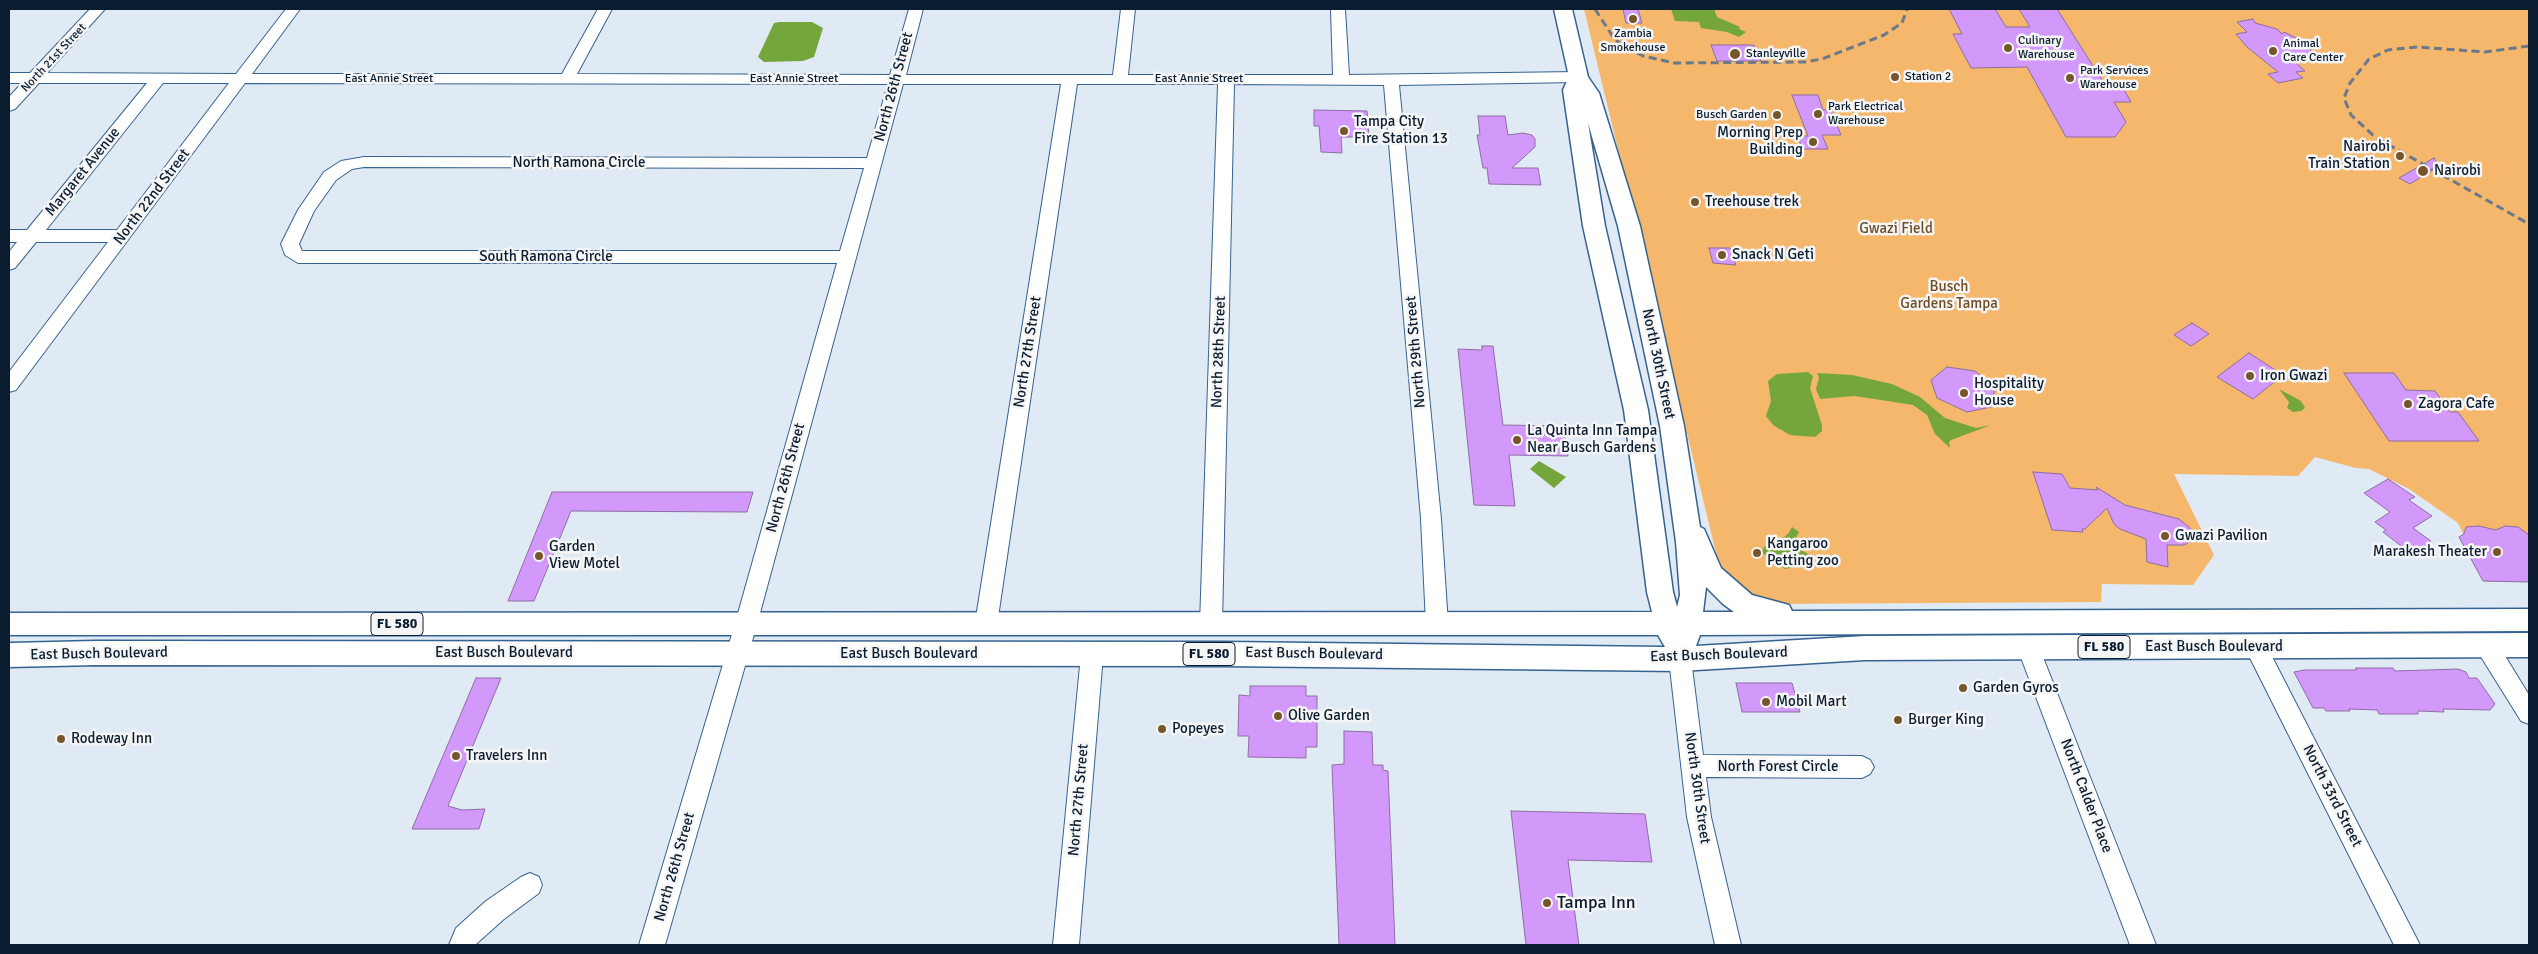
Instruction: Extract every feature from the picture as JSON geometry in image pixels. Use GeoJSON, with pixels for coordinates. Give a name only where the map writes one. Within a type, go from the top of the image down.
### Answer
{"type":"FeatureCollection","features":[{"type":"Feature","properties":{"kind":"main road","name":"North 30th Street"},"geometry":{"type":"LineString","coordinates":[[1563,9],[1578,76],[1589,93],[1629,226],[1672,426],[1683,502],[1693,595],[1678,623]]}},
{"type":"Feature","properties":{"kind":"main road","name":"North 30th Street"},"geometry":{"type":"LineString","coordinates":[[1578,76],[1573,90],[1594,226],[1636,410],[1660,592],[1678,623],[1680,659]]}},
{"type":"Feature","properties":{"kind":"main road"},"geometry":{"type":"LineString","coordinates":[[1683,502],[1711,575],[1732,596],[1745,605],[1813,622]]}},
{"type":"Feature","properties":{"kind":"main road"},"geometry":{"type":"LineString","coordinates":[[2028,647],[2031,636],[2041,632],[2072,627],[2184,620]]}},
{"type":"Feature","properties":{"kind":"main road","name":"East Busch Boulevard"},"geometry":{"type":"LineString","coordinates":[[9,624],[1437,624],[2529,620]]}},
{"type":"Feature","properties":{"kind":"main road"},"geometry":{"type":"LineString","coordinates":[[204,653],[259,638],[395,638],[404,635],[418,624]]}},
{"type":"Feature","properties":{"kind":"main road"},"geometry":{"type":"LineString","coordinates":[[1092,655],[1102,642],[1113,637],[1195,637],[1204,635],[1211,624]]}},
{"type":"Feature","properties":{"kind":"main road"},"geometry":{"type":"LineString","coordinates":[[2486,646],[2506,635],[2529,629]]}},
{"type":"Feature","properties":{"kind":"main road","name":"East Busch Boulevard"},"geometry":{"type":"LineString","coordinates":[[9,655],[204,653],[1242,654],[1680,659],[1865,648],[2529,646]]}},
{"type":"Feature","properties":{"kind":"street","name":"North 21st Street"},"geometry":{"type":"LineString","coordinates":[[9,106],[98,9]]}},
{"type":"Feature","properties":{"kind":"street","name":"North 22nd Street"},"geometry":{"type":"LineString","coordinates":[[9,385],[294,9]]}},
{"type":"Feature","properties":{"kind":"street"},"geometry":{"type":"LineString","coordinates":[[567,79],[604,9]]}},
{"type":"Feature","properties":{"kind":"street","name":"North 26th Street"},"geometry":{"type":"LineString","coordinates":[[652,945],[746,624],[916,9]]}},
{"type":"Feature","properties":{"kind":"street"},"geometry":{"type":"LineString","coordinates":[[1120,79],[1128,9]]}},
{"type":"Feature","properties":{"kind":"street"},"geometry":{"type":"LineString","coordinates":[[1338,9],[1341,79]]}},
{"type":"Feature","properties":{"kind":"street","name":"East Annie Street"},"geometry":{"type":"LineString","coordinates":[[9,78],[1391,80],[1578,76]]}},
{"type":"Feature","properties":{"kind":"street","name":"Margaret Avenue"},"geometry":{"type":"LineString","coordinates":[[9,264],[158,79]]}},
{"type":"Feature","properties":{"kind":"street","name":"North 27th Street"},"geometry":{"type":"LineString","coordinates":[[986,624],[1070,79]]}},
{"type":"Feature","properties":{"kind":"street","name":"North 28th Street"},"geometry":{"type":"LineString","coordinates":[[1211,624],[1226,79]]}},
{"type":"Feature","properties":{"kind":"street","name":"North 29th Street"},"geometry":{"type":"LineString","coordinates":[[1391,80],[1430,520],[1437,624]]}},
{"type":"Feature","properties":{"kind":"street","name":"North Ramona Circle"},"geometry":{"type":"LineString","coordinates":[[306,210],[330,176],[346,165],[364,162],[873,163]]}},
{"type":"Feature","properties":{"kind":"street","name":"South Ramona Circle"},"geometry":{"type":"LineString","coordinates":[[306,210],[290,244],[291,251],[298,257],[847,257]]}},
{"type":"Feature","properties":{"kind":"street"},"geometry":{"type":"LineString","coordinates":[[9,236],[123,236]]}},
{"type":"Feature","properties":{"kind":"street"},"geometry":{"type":"LineString","coordinates":[[2486,646],[2529,714]]}},
{"type":"Feature","properties":{"kind":"street","name":"North Calder Place"},"geometry":{"type":"LineString","coordinates":[[2028,647],[2143,945]]}},
{"type":"Feature","properties":{"kind":"street","name":"North 33rd Street"},"geometry":{"type":"LineString","coordinates":[[2256,648],[2407,945]]}},
{"type":"Feature","properties":{"kind":"street","name":"North 27th Street"},"geometry":{"type":"LineString","coordinates":[[1066,945],[1092,655]]}},
{"type":"Feature","properties":{"kind":"street","name":"North 30th Street"},"geometry":{"type":"LineString","coordinates":[[1680,659],[1699,818],[1728,945]]}},
{"type":"Feature","properties":{"kind":"street","name":"North Forest Circle"},"geometry":{"type":"LineString","coordinates":[[1694,766],[1862,767]]}},
{"type":"Feature","properties":{"kind":"street"},"geometry":{"type":"LineString","coordinates":[[462,945],[465,937],[495,910],[530,885]]}},
{"type":"Feature","properties":{"kind":"green space","name":"Busch Gardens Tampa"},"geometry":{"type":"Polygon","coordinates":[[[1584,9],[2529,9],[2529,582],[2486,582],[2458,523],[2409,489],[2369,469],[2356,468],[2315,457],[2298,476],[2174,474],[2214,555],[2193,585],[2102,584],[2101,602],[1768,604],[1753,598],[1727,577],[1718,561],[1584,9]]]}},
{"type":"Feature","properties":{"kind":"shaded area"},"geometry":{"type":"Polygon","coordinates":[[[1671,9],[1714,9],[1717,17],[1740,27],[1739,29],[1746,32],[1739,37],[1727,32],[1701,28],[1699,22],[1675,21],[1671,9]]]}},
{"type":"Feature","properties":{"kind":"shaded area"},"geometry":{"type":"Polygon","coordinates":[[[812,22],[823,28],[814,57],[803,61],[764,62],[758,57],[774,23],[812,22]]]}},
{"type":"Feature","properties":{"kind":"shaded area"},"geometry":{"type":"Polygon","coordinates":[[[1808,372],[1813,376],[1810,388],[1822,425],[1822,431],[1815,437],[1790,435],[1773,425],[1766,416],[1771,401],[1768,381],[1777,374],[1808,372]]]}},
{"type":"Feature","properties":{"kind":"shaded area"},"geometry":{"type":"Polygon","coordinates":[[[1817,373],[1852,375],[1892,384],[1920,397],[1945,418],[1976,428],[1991,425],[1951,440],[1949,442],[1950,448],[1935,434],[1927,415],[1913,405],[1855,396],[1820,399],[1816,389],[1819,378],[1817,373]]]}},
{"type":"Feature","properties":{"kind":"shaded area"},"geometry":{"type":"Polygon","coordinates":[[[2279,389],[2301,401],[2305,408],[2301,411],[2293,412],[2287,408],[2289,402],[2279,389]]]}},
{"type":"Feature","properties":{"kind":"shaded area"},"geometry":{"type":"Polygon","coordinates":[[[1539,461],[1566,477],[1554,488],[1530,469],[1539,461]]]}},
{"type":"Feature","properties":{"kind":"shaded area"},"geometry":{"type":"Polygon","coordinates":[[[1792,527],[1799,532],[1793,543],[1795,547],[1814,557],[1812,563],[1785,569],[1761,552],[1765,546],[1780,540],[1788,534],[1792,527]]]}},
{"type":"Feature","properties":{"kind":"building","name":"Zambia Smokehouse"},"geometry":{"type":"Polygon","coordinates":[[[1623,9],[1638,9],[1642,23],[1626,23],[1623,9]]]}},
{"type":"Feature","properties":{"kind":"building"},"geometry":{"type":"Polygon","coordinates":[[[1949,9],[1995,9],[2006,27],[2030,27],[2019,9],[2057,9],[2107,88],[2123,88],[2131,102],[2114,102],[2126,122],[2115,137],[2066,137],[2027,67],[1971,68],[1953,34],[1962,34],[1949,9]]]}},
{"type":"Feature","properties":{"kind":"building","name":"Animal Care Center"},"geometry":{"type":"Polygon","coordinates":[[[2253,19],[2255,23],[2277,29],[2282,34],[2284,32],[2311,45],[2310,59],[2295,62],[2305,71],[2296,72],[2303,78],[2278,83],[2268,74],[2278,72],[2247,47],[2236,34],[2247,32],[2237,22],[2253,19]]]}},
{"type":"Feature","properties":{"kind":"building"},"geometry":{"type":"Polygon","coordinates":[[[1711,45],[1754,45],[1761,61],[1717,61],[1711,45]]]}},
{"type":"Feature","properties":{"kind":"building","name":"Park Electrical Warehouse"},"geometry":{"type":"Polygon","coordinates":[[[1792,95],[1818,95],[1823,110],[1831,110],[1841,135],[1822,135],[1828,149],[1802,149],[1798,136],[1808,136],[1792,95]]]}},
{"type":"Feature","properties":{"kind":"building","name":"Tampa City Fire Station 13"},"geometry":{"type":"Polygon","coordinates":[[[1314,110],[1367,111],[1369,137],[1341,137],[1342,153],[1321,152],[1319,126],[1314,126],[1314,110]]]}},
{"type":"Feature","properties":{"kind":"building"},"geometry":{"type":"Polygon","coordinates":[[[1478,116],[1505,116],[1508,135],[1523,133],[1532,135],[1535,139],[1535,147],[1512,168],[1538,168],[1541,185],[1489,184],[1487,168],[1483,168],[1477,135],[1480,135],[1478,116]]]}},
{"type":"Feature","properties":{"kind":"building"},"geometry":{"type":"Polygon","coordinates":[[[2434,158],[2439,166],[2410,184],[2399,178],[2434,158]]]}},
{"type":"Feature","properties":{"kind":"building","name":"Snack N Geti"},"geometry":{"type":"Polygon","coordinates":[[[1709,248],[1730,248],[1736,265],[1713,263],[1709,248]]]}},
{"type":"Feature","properties":{"kind":"building"},"geometry":{"type":"Polygon","coordinates":[[[2192,323],[2209,334],[2191,346],[2174,335],[2192,323]]]}},
{"type":"Feature","properties":{"kind":"building","name":"La Quinta Inn Tampa Near Busch Gardens"},"geometry":{"type":"Polygon","coordinates":[[[1482,346],[1493,346],[1503,425],[1564,426],[1568,456],[1509,455],[1515,506],[1474,505],[1458,349],[1482,350],[1482,346]]]}},
{"type":"Feature","properties":{"kind":"building","name":"Iron Gwazi"},"geometry":{"type":"Polygon","coordinates":[[[2249,353],[2283,375],[2253,399],[2217,377],[2249,353]]]}},
{"type":"Feature","properties":{"kind":"building","name":"Hospitality House"},"geometry":{"type":"Polygon","coordinates":[[[1947,367],[1975,371],[1995,388],[1991,407],[1967,412],[1937,398],[1931,380],[1947,367]]]}},
{"type":"Feature","properties":{"kind":"building","name":"Zagora Cafe"},"geometry":{"type":"Polygon","coordinates":[[[2344,373],[2394,373],[2406,390],[2435,391],[2450,412],[2458,412],[2479,441],[2389,441],[2344,373]]]}},
{"type":"Feature","properties":{"kind":"building"},"geometry":{"type":"Polygon","coordinates":[[[2033,472],[2062,474],[2070,488],[2098,490],[2096,487],[2125,505],[2179,519],[2190,528],[2192,541],[2184,545],[2167,545],[2168,567],[2147,562],[2146,539],[2120,529],[2114,524],[2107,508],[2085,529],[2082,529],[2083,532],[2052,530],[2033,472]]]}},
{"type":"Feature","properties":{"kind":"building"},"geometry":{"type":"Polygon","coordinates":[[[2388,479],[2415,497],[2409,500],[2432,516],[2413,528],[2431,541],[2413,555],[2383,532],[2386,530],[2375,522],[2390,512],[2364,493],[2388,479]]]}},
{"type":"Feature","properties":{"kind":"building","name":"Garden View Motel"},"geometry":{"type":"Polygon","coordinates":[[[552,492],[753,492],[747,512],[571,511],[534,601],[508,601],[552,492]]]}},
{"type":"Feature","properties":{"kind":"building","name":"Marakesh Theater"},"geometry":{"type":"Polygon","coordinates":[[[2479,526],[2496,530],[2505,526],[2518,527],[2529,535],[2529,582],[2483,581],[2459,537],[2464,534],[2466,527],[2479,526]]]}},
{"type":"Feature","properties":{"kind":"building"},"geometry":{"type":"Polygon","coordinates":[[[2356,668],[2393,668],[2395,671],[2458,669],[2466,672],[2469,678],[2477,678],[2495,704],[2490,710],[2443,709],[2444,712],[2418,711],[2418,714],[2379,714],[2377,710],[2349,709],[2350,711],[2326,711],[2324,708],[2313,708],[2294,672],[2304,670],[2356,670],[2356,668]]]}},
{"type":"Feature","properties":{"kind":"building","name":"Travelers Inn"},"geometry":{"type":"Polygon","coordinates":[[[476,678],[501,678],[448,806],[462,810],[485,809],[479,829],[412,829],[476,678]]]}},
{"type":"Feature","properties":{"kind":"building"},"geometry":{"type":"Polygon","coordinates":[[[1736,683],[1792,683],[1800,712],[1742,712],[1736,683]]]}},
{"type":"Feature","properties":{"kind":"building","name":"Olive Garden"},"geometry":{"type":"Polygon","coordinates":[[[1250,686],[1306,686],[1306,696],[1317,696],[1317,747],[1306,747],[1306,758],[1248,757],[1249,736],[1238,736],[1239,695],[1250,696],[1250,686]]]}},
{"type":"Feature","properties":{"kind":"building"},"geometry":{"type":"Polygon","coordinates":[[[1344,731],[1372,732],[1373,765],[1383,765],[1383,770],[1388,771],[1395,945],[1339,945],[1332,765],[1344,764],[1344,731]]]}},
{"type":"Feature","properties":{"kind":"building","name":"Tampa Inn"},"geometry":{"type":"Polygon","coordinates":[[[1511,811],[1645,814],[1652,862],[1568,860],[1579,945],[1526,945],[1511,811]]]}},
{"type":"Feature","properties":{"kind":"railway"},"geometry":{"type":"LineString","coordinates":[[1595,9],[1613,37],[1622,45],[1643,56],[1674,63],[1805,62],[1822,59],[1884,35],[1902,23],[1907,9]]}},
{"type":"Feature","properties":{"kind":"railway"},"geometry":{"type":"LineString","coordinates":[[2529,46],[2485,52],[2417,47],[2388,50],[2369,59],[2350,83],[2344,98],[2351,115],[2375,137],[2529,224]]}},
{"type":"Feature","properties":{"kind":"place","name":"Zambia Smokehouse"},"geometry":{"type":"Point","coordinates":[1633,19]}},
{"type":"Feature","properties":{"kind":"place","name":"Culinary Warehouse"},"geometry":{"type":"Point","coordinates":[2008,48]}},
{"type":"Feature","properties":{"kind":"place","name":"Animal Care Center"},"geometry":{"type":"Point","coordinates":[2273,51]}},
{"type":"Feature","properties":{"kind":"place","name":"Stanleyville"},"geometry":{"type":"Point","coordinates":[1735,54]}},
{"type":"Feature","properties":{"kind":"place","name":"Station 2"},"geometry":{"type":"Point","coordinates":[1895,77]}},
{"type":"Feature","properties":{"kind":"place","name":"Park Services Warehouse"},"geometry":{"type":"Point","coordinates":[2070,78]}},
{"type":"Feature","properties":{"kind":"place","name":"Park Electrical Warehouse"},"geometry":{"type":"Point","coordinates":[1818,114]}},
{"type":"Feature","properties":{"kind":"place","name":"Busch Garden"},"geometry":{"type":"Point","coordinates":[1777,115]}},
{"type":"Feature","properties":{"kind":"place","name":"Tampa City Fire Station 13"},"geometry":{"type":"Point","coordinates":[1344,131]}},
{"type":"Feature","properties":{"kind":"place","name":"Morning Prep Building"},"geometry":{"type":"Point","coordinates":[1813,142]}},
{"type":"Feature","properties":{"kind":"place","name":"Nairobi Train Station"},"geometry":{"type":"Point","coordinates":[2400,156]}},
{"type":"Feature","properties":{"kind":"place","name":"Nairobi"},"geometry":{"type":"Point","coordinates":[2423,171]}},
{"type":"Feature","properties":{"kind":"place","name":"Treehouse trek"},"geometry":{"type":"Point","coordinates":[1695,202]}},
{"type":"Feature","properties":{"kind":"place","name":"Snack N Geti"},"geometry":{"type":"Point","coordinates":[1722,255]}},
{"type":"Feature","properties":{"kind":"place","name":"Iron Gwazi"},"geometry":{"type":"Point","coordinates":[2250,376]}},
{"type":"Feature","properties":{"kind":"place","name":"Hospitality House"},"geometry":{"type":"Point","coordinates":[1964,393]}},
{"type":"Feature","properties":{"kind":"place","name":"Zagora Cafe"},"geometry":{"type":"Point","coordinates":[2408,404]}},
{"type":"Feature","properties":{"kind":"place","name":"La Quinta Inn Tampa Near Busch Gardens"},"geometry":{"type":"Point","coordinates":[1517,440]}},
{"type":"Feature","properties":{"kind":"place","name":"Gwazi Pavilion"},"geometry":{"type":"Point","coordinates":[2165,536]}},
{"type":"Feature","properties":{"kind":"place","name":"Marakesh Theater"},"geometry":{"type":"Point","coordinates":[2497,552]}},
{"type":"Feature","properties":{"kind":"place","name":"Kangaroo Petting zoo"},"geometry":{"type":"Point","coordinates":[1757,553]}},
{"type":"Feature","properties":{"kind":"place","name":"Garden View Motel"},"geometry":{"type":"Point","coordinates":[539,556]}},
{"type":"Feature","properties":{"kind":"place","name":"Garden Gyros"},"geometry":{"type":"Point","coordinates":[1963,688]}},
{"type":"Feature","properties":{"kind":"place","name":"Mobil Mart"},"geometry":{"type":"Point","coordinates":[1766,702]}},
{"type":"Feature","properties":{"kind":"place","name":"Olive Garden"},"geometry":{"type":"Point","coordinates":[1278,716]}},
{"type":"Feature","properties":{"kind":"place","name":"Burger King"},"geometry":{"type":"Point","coordinates":[1898,720]}},
{"type":"Feature","properties":{"kind":"place","name":"Popeyes"},"geometry":{"type":"Point","coordinates":[1162,729]}},
{"type":"Feature","properties":{"kind":"place","name":"Rodeway Inn"},"geometry":{"type":"Point","coordinates":[61,739]}},
{"type":"Feature","properties":{"kind":"place","name":"Travelers Inn"},"geometry":{"type":"Point","coordinates":[456,756]}},
{"type":"Feature","properties":{"kind":"place","name":"Tampa Inn"},"geometry":{"type":"Point","coordinates":[1547,903]}},
{"type":"Feature","properties":{"kind":"park label","name":"Gwazi Field"},"geometry":{"type":"Point","coordinates":[1896,229]}}]}
